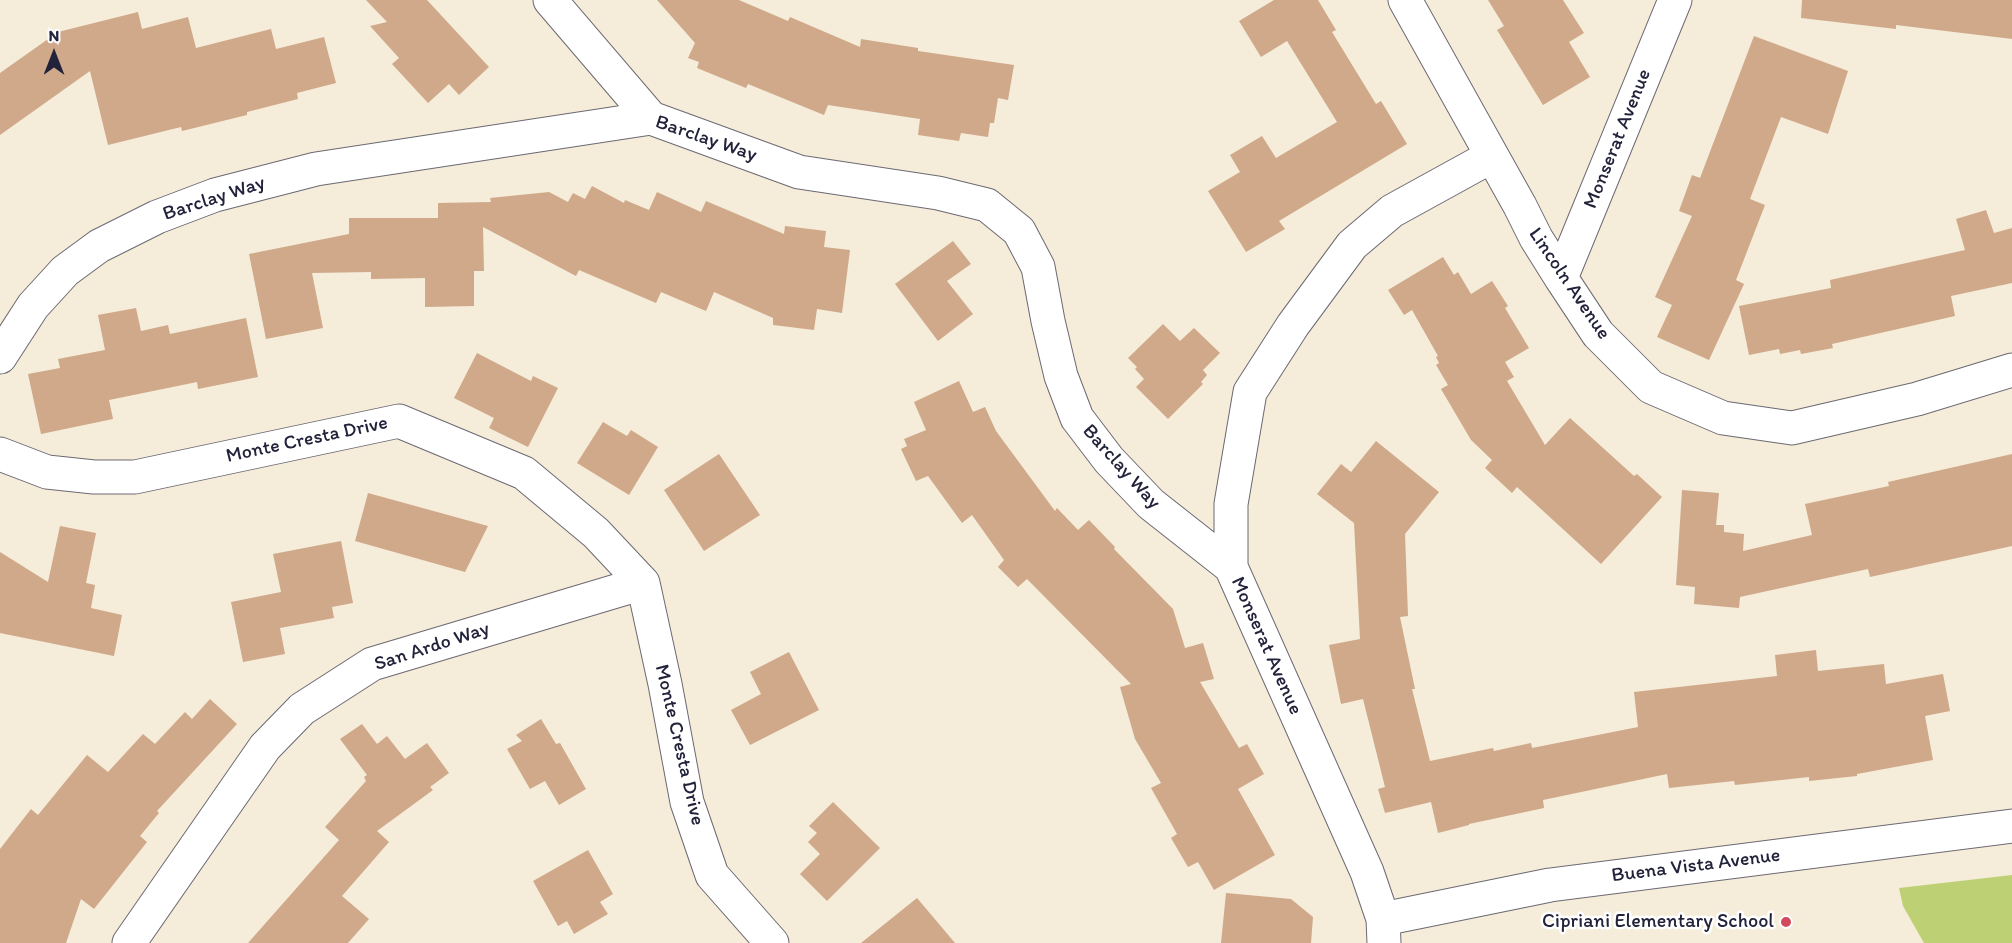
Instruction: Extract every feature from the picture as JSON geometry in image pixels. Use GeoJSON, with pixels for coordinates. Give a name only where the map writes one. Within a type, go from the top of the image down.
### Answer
{"type":"FeatureCollection","features":[{"type":"Feature","properties":{"kind":"street"},"geometry":{"type":"LineString","coordinates":[[550,0],[651,118]]}},
{"type":"Feature","properties":{"kind":"street","name":"Lincoln Avenue"},"geometry":{"type":"LineString","coordinates":[[1405,0],[1536,238],[1561,278],[1598,334],[1651,387],[1723,418],[1792,428],[1917,399],[2012,370]]}},
{"type":"Feature","properties":{"kind":"street","name":"Monserat Avenue"},"geometry":{"type":"LineString","coordinates":[[1561,278],[1675,0]]}},
{"type":"Feature","properties":{"kind":"street","name":"Barclay Way"},"geometry":{"type":"LineString","coordinates":[[0,357],[33,306],[65,271],[99,246],[157,217],[215,195],[315,169],[651,118],[799,172],[938,193],[987,205],[1019,231],[1038,267],[1061,376],[1077,418],[1109,460],[1151,504],[1231,567]]}},
{"type":"Feature","properties":{"kind":"street","name":"Monserat Avenue"},"geometry":{"type":"LineString","coordinates":[[1384,931],[1367,872],[1231,567],[1231,504],[1251,392],[1293,325],[1352,245],[1392,211],[1492,156]]}},
{"type":"Feature","properties":{"kind":"street","name":"Monte Cresta Drive"},"geometry":{"type":"LineString","coordinates":[[0,454],[48,472],[94,477],[135,477],[399,421],[524,473],[596,533],[643,583],[687,802],[712,875],[772,943]]}},
{"type":"Feature","properties":{"kind":"street","name":"San Ardo Way"},"geometry":{"type":"LineString","coordinates":[[129,943],[265,747],[302,709],[372,664],[643,583]]}},
{"type":"Feature","properties":{"kind":"street","name":"Buena Vista Avenue"},"geometry":{"type":"LineString","coordinates":[[1384,931],[1550,885],[2012,826]]}},
{"type":"Feature","properties":{"kind":"green space"},"geometry":{"type":"Polygon","coordinates":[[[2012,875],[2012,943],[1924,943],[1903,906],[1899,888],[2012,875]]]}},
{"type":"Feature","properties":{"kind":"building"},"geometry":{"type":"Polygon","coordinates":[[[366,0],[427,0],[489,67],[459,95],[449,84],[428,103],[392,64],[399,58],[370,26],[387,22],[366,0]]]}},
{"type":"Feature","properties":{"kind":"building"},"geometry":{"type":"Polygon","coordinates":[[[657,0],[739,0],[788,21],[790,17],[860,47],[861,39],[918,48],[918,51],[1014,65],[1008,100],[998,98],[994,123],[990,123],[988,137],[961,133],[959,141],[918,135],[920,119],[828,105],[824,115],[748,84],[746,88],[697,68],[699,62],[688,58],[695,43],[657,0]]]}},
{"type":"Feature","properties":{"kind":"building"},"geometry":{"type":"Polygon","coordinates":[[[1274,0],[1318,0],[1336,30],[1332,32],[1376,104],[1381,101],[1407,144],[1279,221],[1285,229],[1246,252],[1208,191],[1240,172],[1230,155],[1262,136],[1276,158],[1337,122],[1287,41],[1261,57],[1239,21],[1274,0]]]}},
{"type":"Feature","properties":{"kind":"building"},"geometry":{"type":"Polygon","coordinates":[[[1488,0],[1563,0],[1584,33],[1569,42],[1590,77],[1543,105],[1497,30],[1504,26],[1488,0]]]}},
{"type":"Feature","properties":{"kind":"building"},"geometry":{"type":"Polygon","coordinates":[[[1802,0],[2012,0],[2012,39],[1896,25],[1896,29],[1801,18],[1802,0]]]}},
{"type":"Feature","properties":{"kind":"building"},"geometry":{"type":"Polygon","coordinates":[[[138,12],[142,29],[188,17],[196,48],[271,29],[276,49],[324,37],[336,83],[297,93],[298,99],[247,112],[247,115],[182,131],[181,127],[108,145],[90,71],[0,135],[0,73],[58,32],[138,12]]]}},
{"type":"Feature","properties":{"kind":"building"},"geometry":{"type":"Polygon","coordinates":[[[1754,36],[1848,71],[1828,134],[1781,117],[1750,199],[1765,205],[1736,280],[1744,284],[1709,360],[1657,337],[1672,305],[1655,297],[1692,216],[1679,211],[1692,175],[1700,178],[1754,36]]]}},
{"type":"Feature","properties":{"kind":"building"},"geometry":{"type":"Polygon","coordinates":[[[592,186],[624,203],[625,200],[649,210],[657,192],[701,212],[706,201],[784,234],[785,226],[826,231],[824,247],[850,250],[842,313],[817,309],[814,330],[773,325],[773,318],[714,292],[706,311],[661,292],[656,303],[579,270],[576,276],[483,227],[484,271],[474,271],[474,306],[425,307],[425,278],[371,279],[371,272],[312,273],[323,328],[266,339],[249,254],[349,234],[349,218],[438,218],[438,203],[491,202],[490,198],[549,192],[568,202],[573,193],[585,199],[592,186]]]}},
{"type":"Feature","properties":{"kind":"building"},"geometry":{"type":"Polygon","coordinates":[[[1986,210],[1994,233],[2012,228],[2012,283],[1951,296],[1955,316],[1832,344],[1833,348],[1801,354],[1800,350],[1780,354],[1779,349],[1749,355],[1739,306],[1831,288],[1830,280],[1965,250],[1956,219],[1986,210]]]}},
{"type":"Feature","properties":{"kind":"building"},"geometry":{"type":"Polygon","coordinates":[[[953,241],[971,264],[947,281],[973,314],[938,341],[895,284],[953,241]]]}},
{"type":"Feature","properties":{"kind":"building"},"geometry":{"type":"Polygon","coordinates":[[[1443,257],[1454,275],[1458,272],[1471,294],[1492,281],[1508,306],[1505,308],[1529,348],[1505,362],[1514,377],[1507,381],[1545,445],[1570,418],[1634,476],[1637,474],[1662,497],[1601,564],[1517,487],[1512,493],[1485,468],[1492,460],[1471,440],[1441,389],[1448,385],[1436,365],[1439,363],[1436,357],[1438,356],[1412,310],[1404,315],[1388,290],[1443,257]]]}},
{"type":"Feature","properties":{"kind":"building"},"geometry":{"type":"Polygon","coordinates":[[[136,308],[141,331],[168,325],[170,334],[246,318],[258,377],[198,389],[197,382],[109,400],[113,419],[41,434],[28,374],[60,368],[58,359],[105,350],[98,315],[136,308]]]}},
{"type":"Feature","properties":{"kind":"building"},"geometry":{"type":"Polygon","coordinates":[[[1163,324],[1180,341],[1194,328],[1220,353],[1203,370],[1207,375],[1201,382],[1203,384],[1168,419],[1136,387],[1144,379],[1128,358],[1163,324]]]}},
{"type":"Feature","properties":{"kind":"building"},"geometry":{"type":"Polygon","coordinates":[[[477,353],[531,381],[533,376],[558,388],[528,447],[489,428],[494,418],[454,398],[477,353]]]}},
{"type":"Feature","properties":{"kind":"building"},"geometry":{"type":"Polygon","coordinates":[[[959,381],[973,412],[985,407],[996,431],[1055,511],[1057,508],[1078,530],[1089,520],[1173,609],[1185,648],[1203,643],[1214,679],[1200,682],[1239,748],[1247,744],[1264,774],[1238,789],[1275,855],[1214,890],[1198,862],[1188,867],[1171,838],[1177,834],[1151,788],[1161,783],[1135,739],[1120,687],[1131,684],[1027,579],[1018,587],[998,567],[1004,560],[972,515],[962,523],[928,476],[916,481],[901,449],[907,446],[904,439],[926,430],[914,402],[959,381]]]}},
{"type":"Feature","properties":{"kind":"building"},"geometry":{"type":"Polygon","coordinates":[[[603,422],[627,436],[631,430],[658,447],[629,495],[577,463],[603,422]]]}},
{"type":"Feature","properties":{"kind":"building"},"geometry":{"type":"Polygon","coordinates":[[[1376,441],[1439,492],[1405,534],[1408,616],[1400,617],[1415,689],[1412,689],[1430,761],[1531,743],[1532,748],[1638,727],[1634,692],[1777,676],[1775,655],[1816,650],[1818,671],[1884,664],[1886,684],[1943,674],[1950,711],[1925,716],[1933,760],[1857,774],[1857,776],[1809,781],[1809,777],[1735,785],[1734,781],[1669,788],[1667,774],[1543,800],[1544,808],[1438,833],[1431,802],[1385,813],[1378,789],[1385,787],[1363,699],[1341,704],[1329,645],[1360,639],[1354,523],[1317,494],[1341,464],[1351,472],[1376,441]]]}},
{"type":"Feature","properties":{"kind":"building"},"geometry":{"type":"Polygon","coordinates":[[[719,454],[760,515],[704,551],[664,490],[719,454]]]}},
{"type":"Feature","properties":{"kind":"building"},"geometry":{"type":"Polygon","coordinates":[[[2012,454],[2012,546],[1870,577],[1868,569],[1740,597],[1739,608],[1694,604],[1695,587],[1676,585],[1682,490],[1719,493],[1716,525],[1724,525],[1724,532],[1744,534],[1743,551],[1812,535],[1805,504],[1889,486],[1888,482],[2012,454]]]}},
{"type":"Feature","properties":{"kind":"building"},"geometry":{"type":"Polygon","coordinates":[[[368,493],[488,526],[465,572],[355,541],[368,493]]]}},
{"type":"Feature","properties":{"kind":"building"},"geometry":{"type":"Polygon","coordinates":[[[60,526],[96,533],[86,583],[95,585],[91,608],[122,615],[114,656],[0,633],[0,552],[48,582],[60,526]]]}},
{"type":"Feature","properties":{"kind":"building"},"geometry":{"type":"Polygon","coordinates":[[[341,541],[353,603],[332,607],[334,618],[280,628],[285,654],[243,662],[231,602],[281,592],[273,554],[341,541]]]}},
{"type":"Feature","properties":{"kind":"building"},"geometry":{"type":"Polygon","coordinates":[[[789,652],[819,710],[750,745],[731,710],[761,694],[750,672],[789,652]]]}},
{"type":"Feature","properties":{"kind":"building"},"geometry":{"type":"Polygon","coordinates":[[[210,699],[237,724],[157,811],[159,813],[140,836],[147,842],[94,909],[81,899],[66,943],[0,943],[0,849],[31,809],[38,815],[87,755],[108,772],[143,734],[155,744],[185,712],[192,719],[210,699]]]}},
{"type":"Feature","properties":{"kind":"building"},"geometry":{"type":"Polygon","coordinates":[[[541,719],[556,744],[560,743],[586,789],[559,805],[545,781],[530,789],[507,749],[522,741],[516,735],[541,719]]]}},
{"type":"Feature","properties":{"kind":"building"},"geometry":{"type":"Polygon","coordinates":[[[362,724],[377,744],[387,736],[405,759],[427,743],[449,773],[430,787],[433,790],[377,831],[389,842],[342,896],[369,919],[348,943],[248,943],[339,840],[325,827],[366,781],[364,777],[367,775],[340,739],[362,724]]]}},
{"type":"Feature","properties":{"kind":"building"},"geometry":{"type":"Polygon","coordinates":[[[833,802],[880,848],[827,901],[800,874],[820,854],[808,842],[817,833],[809,826],[833,802]]]}},
{"type":"Feature","properties":{"kind":"building"},"geometry":{"type":"Polygon","coordinates":[[[588,850],[613,894],[600,902],[608,914],[574,934],[567,921],[558,926],[533,881],[588,850]]]}},
{"type":"Feature","properties":{"kind":"building"},"geometry":{"type":"Polygon","coordinates":[[[1226,893],[1291,899],[1313,917],[1311,943],[1221,943],[1226,893]]]}},
{"type":"Feature","properties":{"kind":"building"},"geometry":{"type":"Polygon","coordinates":[[[917,898],[955,943],[861,943],[917,898]]]}},
{"type":"Feature","properties":{"kind":"place","name":"Cipriani Elementary School"},"geometry":{"type":"Point","coordinates":[1786,922]}}]}
